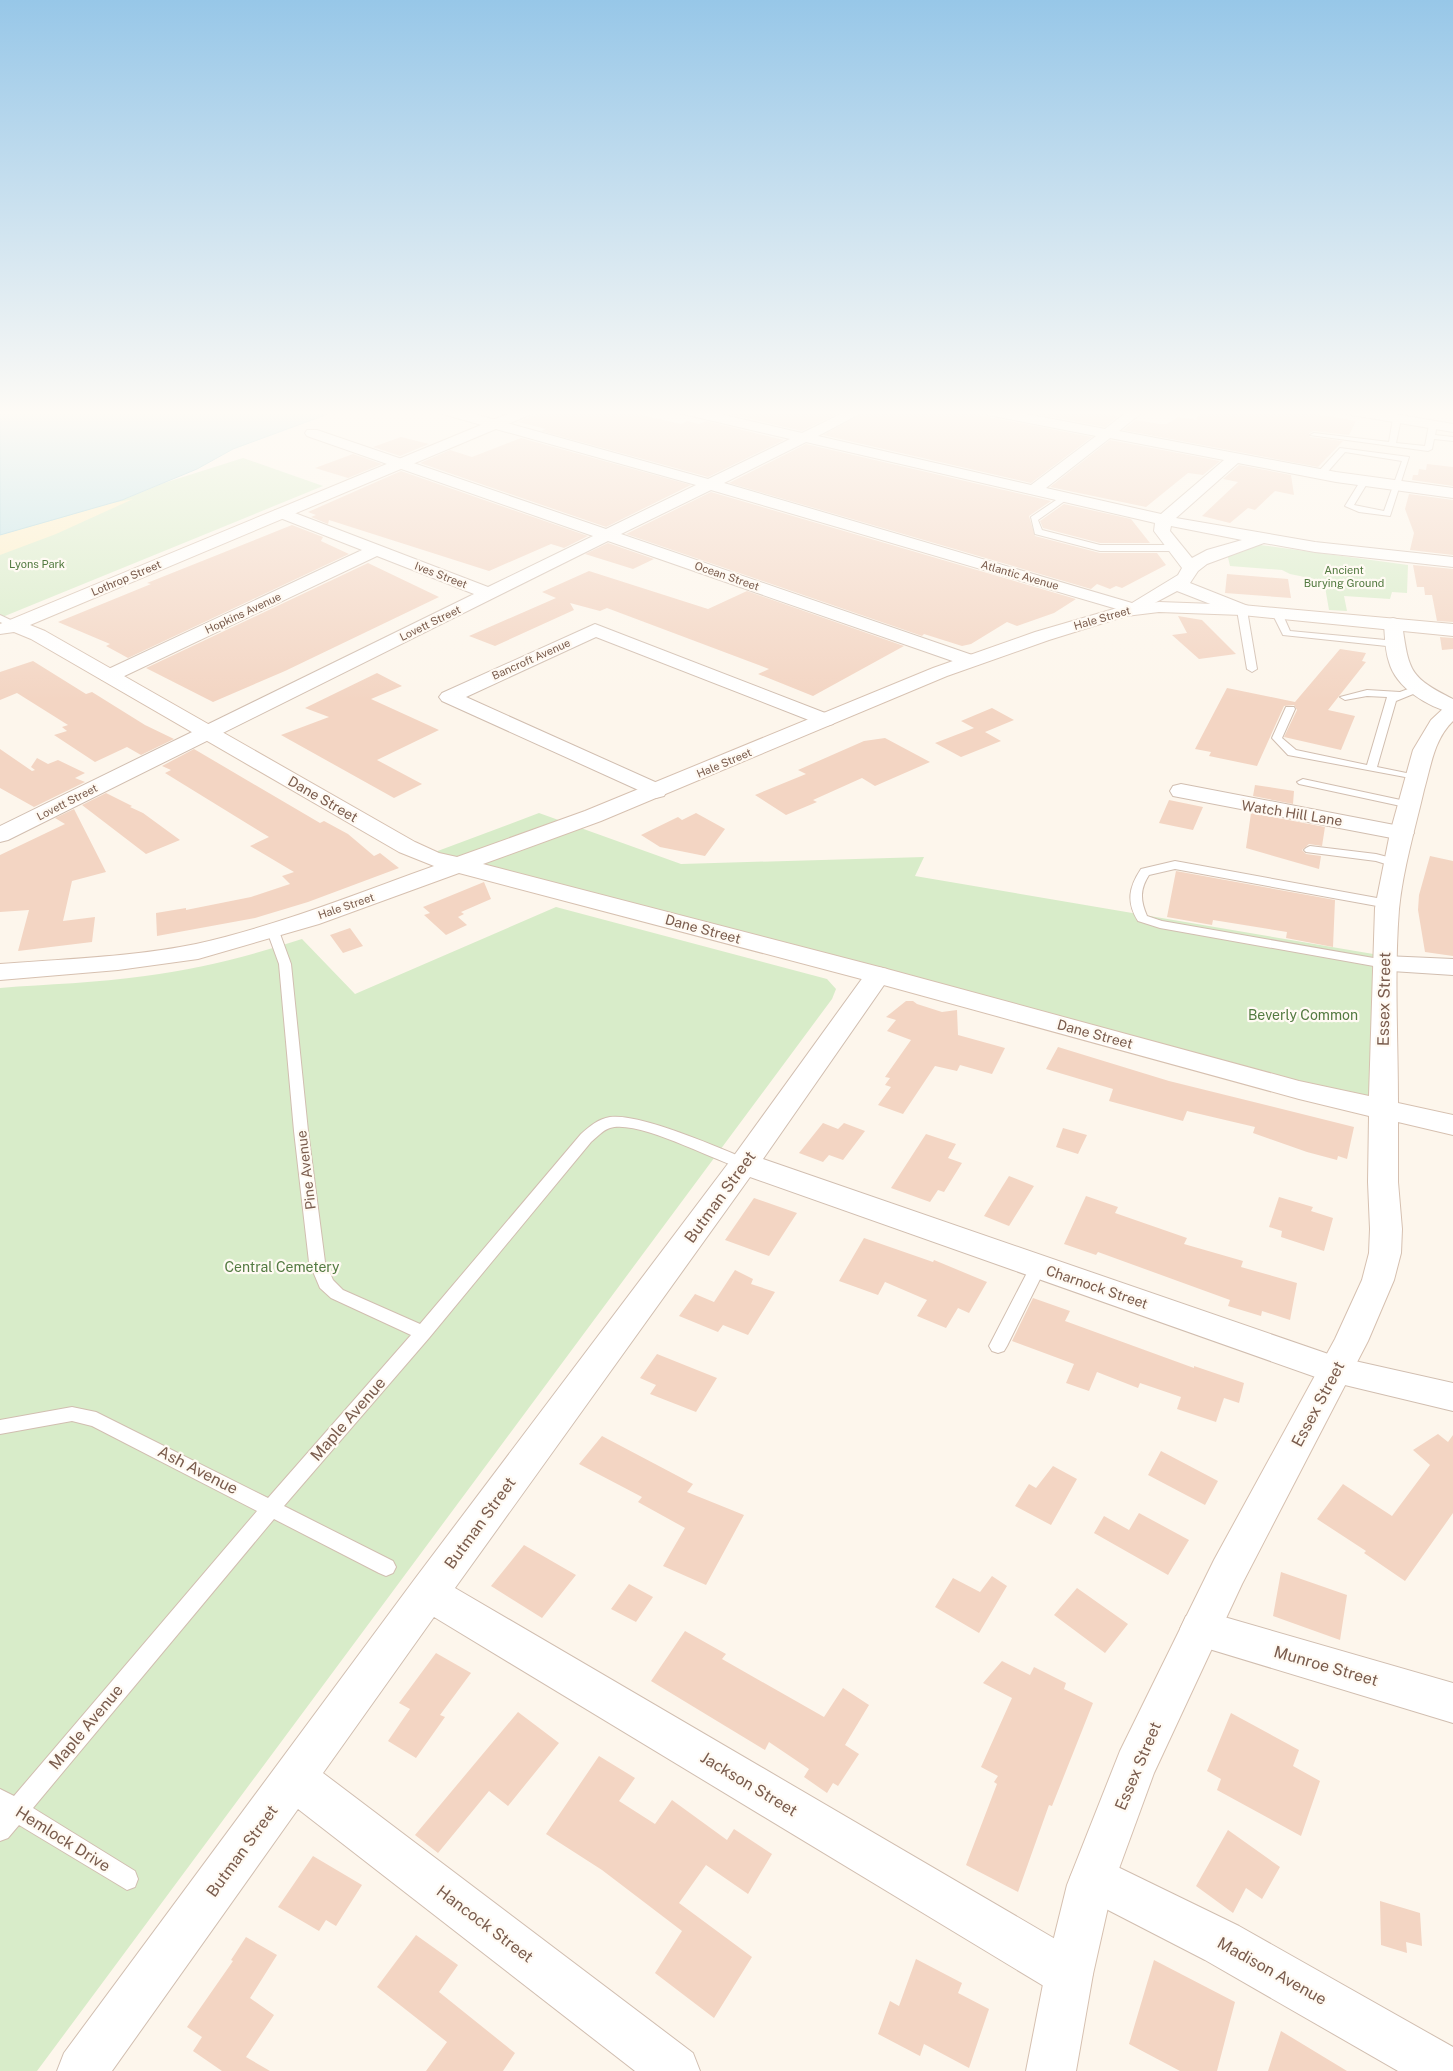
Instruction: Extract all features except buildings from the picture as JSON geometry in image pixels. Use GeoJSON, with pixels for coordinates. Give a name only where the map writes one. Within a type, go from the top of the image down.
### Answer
{"type":"FeatureCollection","features":[{"type":"Feature","properties":{"kind":"street","name":"Lothrop Street"},"geometry":{"type":"LineString","coordinates":[[5,624],[299,507]]}},
{"type":"Feature","properties":{"kind":"street","name":"Ocean Street"},"geometry":{"type":"LineString","coordinates":[[524,507],[971,661]]}},
{"type":"Feature","properties":{"kind":"street","name":"Lovett Street"},"geometry":{"type":"LineString","coordinates":[[6,825],[206,733],[668,507]]}},
{"type":"Feature","properties":{"kind":"street","name":"Atlantic Avenue"},"geometry":{"type":"LineString","coordinates":[[786,507],[1134,609]]}},
{"type":"Feature","properties":{"kind":"street"},"geometry":{"type":"LineString","coordinates":[[1102,507],[1163,521],[1261,539],[1453,562]]}},
{"type":"Feature","properties":{"kind":"street"},"geometry":{"type":"LineString","coordinates":[[1179,507],[1163,521],[1162,531],[1191,568]]}},
{"type":"Feature","properties":{"kind":"street","name":"Ives Street"},"geometry":{"type":"LineString","coordinates":[[281,514],[490,594]]}},
{"type":"Feature","properties":{"kind":"street"},"geometry":{"type":"LineString","coordinates":[[1134,609],[1176,584],[1189,574],[1191,568],[1213,554],[1261,539]]}},
{"type":"Feature","properties":{"kind":"street","name":"Hopkins Avenue"},"geometry":{"type":"LineString","coordinates":[[109,676],[376,550]]}},
{"type":"Feature","properties":{"kind":"street"},"geometry":{"type":"LineString","coordinates":[[1176,584],[1242,610]]}},
{"type":"Feature","properties":{"kind":"street","name":"Hale Street"},"geometry":{"type":"LineString","coordinates":[[0,972],[170,956],[276,938],[656,791],[971,661],[1051,633],[1134,609],[1177,607],[1242,610],[1453,630]]}},
{"type":"Feature","properties":{"kind":"street","name":"Dane Street"},"geometry":{"type":"LineString","coordinates":[[5,624],[38,635],[206,733],[407,847],[431,858],[878,975],[1299,1090],[1453,1125]]}},
{"type":"Feature","properties":{"kind":"street"},"geometry":{"type":"LineString","coordinates":[[1394,624],[1399,666],[1405,675],[1419,688],[1453,708]]}},
{"type":"Feature","properties":{"kind":"street","name":"Bancroft Avenue"},"geometry":{"type":"LineString","coordinates":[[656,791],[449,697],[595,630],[826,720]]}},
{"type":"Feature","properties":{"kind":"street","name":"Essex Street"},"geometry":{"type":"LineString","coordinates":[[1050,2071],[1069,1974],[1093,1878],[1135,1766],[1200,1629],[1336,1370],[1363,1316],[1378,1280],[1385,1253],[1386,1229],[1383,1182],[1385,964],[1388,904],[1402,833],[1430,736],[1453,708]]}},
{"type":"Feature","properties":{"kind":"street","name":"Watch Hill Lane"},"geometry":{"type":"LineString","coordinates":[[1181,791],[1244,805],[1330,818],[1402,833]]}},
{"type":"Feature","properties":{"kind":"street"},"geometry":{"type":"LineString","coordinates":[[1385,964],[1453,967]]}},
{"type":"Feature","properties":{"kind":"street","name":"Butman Street"},"geometry":{"type":"LineString","coordinates":[[82,2071],[428,1593],[744,1164],[878,975]]}},
{"type":"Feature","properties":{"kind":"street","name":"Charnock Street"},"geometry":{"type":"LineString","coordinates":[[744,1164],[1336,1370],[1453,1398]]}},
{"type":"Feature","properties":{"kind":"street","name":"Jackson Street"},"geometry":{"type":"LineString","coordinates":[[428,1593],[1069,1974]]}},
{"type":"Feature","properties":{"kind":"street","name":"Munroe Street"},"geometry":{"type":"LineString","coordinates":[[1200,1629],[1453,1703]]}},
{"type":"Feature","properties":{"kind":"street","name":"Hancock Street"},"geometry":{"type":"LineString","coordinates":[[295,1779],[675,2071]]}},
{"type":"Feature","properties":{"kind":"street","name":"Madison Avenue"},"geometry":{"type":"LineString","coordinates":[[1093,1878],[1222,1943],[1446,2071]]}},
{"type":"Feature","properties":{"kind":"lane"},"geometry":{"type":"LineString","coordinates":[[1052,507],[1034,519],[1038,532],[1100,548],[1175,548]]}},
{"type":"Feature","properties":{"kind":"lane"},"geometry":{"type":"LineString","coordinates":[[1351,507],[1359,510],[1387,514],[1389,507]]}},
{"type":"Feature","properties":{"kind":"lane"},"geometry":{"type":"LineString","coordinates":[[1242,610],[1252,669]]}},
{"type":"Feature","properties":{"kind":"lane"},"geometry":{"type":"LineString","coordinates":[[1277,613],[1286,634],[1396,644]]}},
{"type":"Feature","properties":{"kind":"lane"},"geometry":{"type":"LineString","coordinates":[[1371,769],[1391,699],[1419,688]]}},
{"type":"Feature","properties":{"kind":"lane"},"geometry":{"type":"LineString","coordinates":[[1345,697],[1367,693],[1400,696]]}},
{"type":"Feature","properties":{"kind":"lane"},"geometry":{"type":"LineString","coordinates":[[1286,716],[1277,738],[1292,753],[1417,778]]}},
{"type":"Feature","properties":{"kind":"lane"},"geometry":{"type":"LineString","coordinates":[[1303,782],[1410,805]]}},
{"type":"Feature","properties":{"kind":"lane"},"geometry":{"type":"LineString","coordinates":[[1310,850],[1376,858],[1396,863]]}},
{"type":"Feature","properties":{"kind":"lane"},"geometry":{"type":"LineString","coordinates":[[1385,964],[1160,924],[1142,918],[1134,902],[1139,881],[1144,872],[1175,866],[1388,904]]}},
{"type":"Feature","properties":{"kind":"lane","name":"Pine Avenue"},"geometry":{"type":"LineString","coordinates":[[276,938],[285,964],[301,1131],[317,1262],[326,1284],[338,1294],[423,1333]]}},
{"type":"Feature","properties":{"kind":"lane","name":"Maple Avenue"},"geometry":{"type":"LineString","coordinates":[[0,1830],[8,1805],[423,1333],[586,1138],[604,1124],[623,1122],[638,1125],[744,1164]]}},
{"type":"Feature","properties":{"kind":"lane"},"geometry":{"type":"LineString","coordinates":[[998,1346],[1038,1266]]}},
{"type":"Feature","properties":{"kind":"lane","name":"Ash Avenue"},"geometry":{"type":"LineString","coordinates":[[0,1427],[35,1419],[72,1414],[96,1419],[272,1507],[386,1567]]}},
{"type":"Feature","properties":{"kind":"lane","name":"Hemlock Drive"},"geometry":{"type":"LineString","coordinates":[[8,1805],[126,1879]]}},
{"type":"Feature","properties":{"kind":"green space","name":"Lyons Park"},"geometry":{"type":"Polygon","coordinates":[[[99,507],[272,507],[0,618],[0,535],[99,507]]]}},
{"type":"Feature","properties":{"kind":"green space","name":"Ancient Burying Ground"},"geometry":{"type":"Polygon","coordinates":[[[1253,544],[1408,565],[1407,593],[1392,592],[1390,599],[1344,596],[1347,611],[1329,610],[1324,581],[1290,574],[1282,570],[1230,566],[1227,553],[1253,544]]]}},
{"type":"Feature","properties":{"kind":"green space","name":"Beverly Common"},"geometry":{"type":"Polygon","coordinates":[[[539,813],[681,864],[924,857],[915,876],[1385,956],[1370,1107],[788,954],[435,852],[539,813]]]}},
{"type":"Feature","properties":{"kind":"green space","name":"Central Cemetery"},"geometry":{"type":"Polygon","coordinates":[[[556,907],[827,979],[836,989],[832,999],[37,2071],[0,2071],[0,988],[109,980],[185,970],[263,951],[302,939],[355,994],[556,907]]]}},
{"type":"Feature","properties":{"kind":"sand"},"geometry":{"type":"Polygon","coordinates":[[[93,507],[116,507],[56,534],[0,555],[0,535],[93,507]]]}},
{"type":"Feature","properties":{"kind":"water"},"geometry":{"type":"Polygon","coordinates":[[[0,507],[99,507],[0,535],[0,507]]]}}]}
